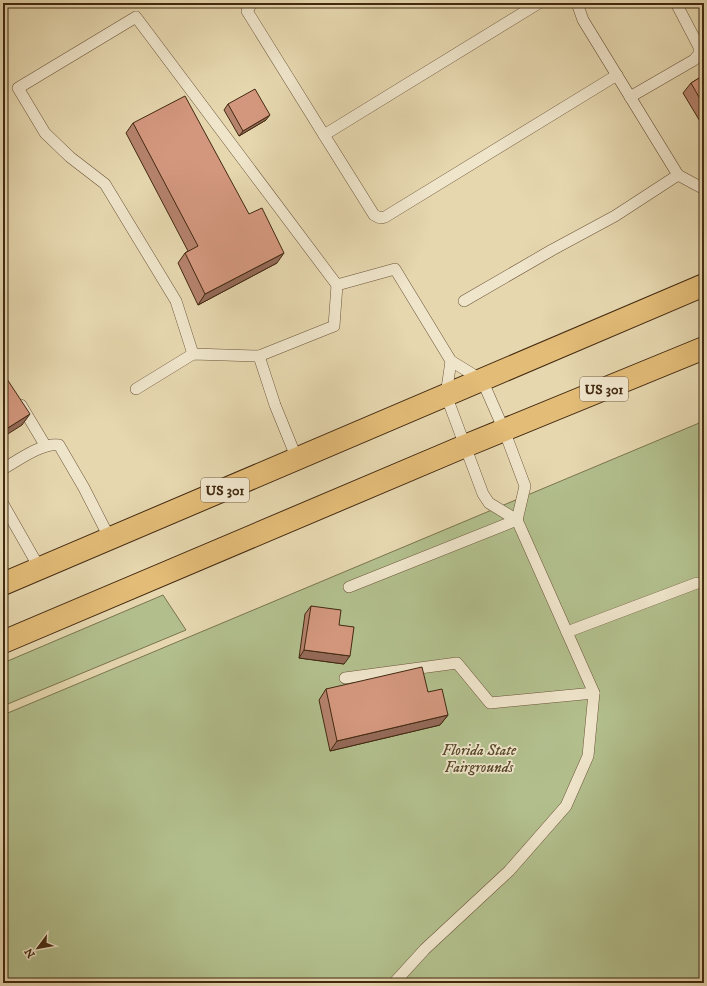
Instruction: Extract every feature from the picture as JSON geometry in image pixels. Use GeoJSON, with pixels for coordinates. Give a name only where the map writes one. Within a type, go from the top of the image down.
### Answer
{"type":"FeatureCollection","features":[{"type":"Feature","properties":{"kind":"main road","name":"US 301"},"geometry":{"type":"LineString","coordinates":[[3,584],[704,285]]}},
{"type":"Feature","properties":{"kind":"main road","name":"US 301"},"geometry":{"type":"LineString","coordinates":[[3,642],[465,446],[704,348]]}},
{"type":"Feature","properties":{"kind":"lane"},"geometry":{"type":"LineString","coordinates":[[252,3],[247,11],[374,215],[380,218],[385,217],[617,74]]}},
{"type":"Feature","properties":{"kind":"lane"},"geometry":{"type":"LineString","coordinates":[[324,135],[540,3]]}},
{"type":"Feature","properties":{"kind":"lane"},"geometry":{"type":"LineString","coordinates":[[577,3],[583,20],[678,175],[704,189]]}},
{"type":"Feature","properties":{"kind":"lane"},"geometry":{"type":"LineString","coordinates":[[630,97],[694,60],[699,54],[699,47],[676,3]]}},
{"type":"Feature","properties":{"kind":"lane"},"geometry":{"type":"LineString","coordinates":[[136,389],[193,354],[259,356],[334,326],[337,285],[136,17],[18,88],[45,133],[70,157],[105,184],[176,302],[193,354]]}},
{"type":"Feature","properties":{"kind":"lane"},"geometry":{"type":"LineString","coordinates":[[464,301],[552,250],[615,216],[678,175]]}},
{"type":"Feature","properties":{"kind":"lane"},"geometry":{"type":"LineString","coordinates":[[337,285],[395,269],[451,361],[482,380],[504,430],[525,486],[517,520]]}},
{"type":"Feature","properties":{"kind":"lane"},"geometry":{"type":"LineString","coordinates":[[259,356],[275,405],[297,459]]}},
{"type":"Feature","properties":{"kind":"lane"},"geometry":{"type":"LineString","coordinates":[[394,983],[425,949],[509,871],[566,806],[588,756],[594,693],[517,520],[489,503],[483,494],[446,395],[451,361]]}},
{"type":"Feature","properties":{"kind":"lane"},"geometry":{"type":"LineString","coordinates":[[14,393],[45,445]]}},
{"type":"Feature","properties":{"kind":"lane"},"geometry":{"type":"LineString","coordinates":[[3,469],[45,445],[59,445],[84,488],[110,539]]}},
{"type":"Feature","properties":{"kind":"lane"},"geometry":{"type":"LineString","coordinates":[[3,504],[40,569]]}},
{"type":"Feature","properties":{"kind":"lane"},"geometry":{"type":"LineString","coordinates":[[349,587],[517,520]]}},
{"type":"Feature","properties":{"kind":"lane"},"geometry":{"type":"LineString","coordinates":[[567,632],[697,583]]}},
{"type":"Feature","properties":{"kind":"lane"},"geometry":{"type":"LineString","coordinates":[[345,678],[457,663],[490,703],[594,693]]}},
{"type":"Feature","properties":{"kind":"green space","name":"Florida State Fairgrounds"},"geometry":{"type":"Polygon","coordinates":[[[704,421],[704,983],[3,983],[3,715],[704,421]]]}},
{"type":"Feature","properties":{"kind":"green space"},"geometry":{"type":"Polygon","coordinates":[[[163,595],[186,630],[3,706],[3,663],[163,595]]]}},
{"type":"Feature","properties":{"kind":"building"},"geometry":{"type":"Polygon","coordinates":[[[704,75],[704,106],[691,83],[704,75]]]}},
{"type":"Feature","properties":{"kind":"building"},"geometry":{"type":"Polygon","coordinates":[[[255,89],[270,115],[243,131],[228,104],[255,89]]]}},
{"type":"Feature","properties":{"kind":"building"},"geometry":{"type":"Polygon","coordinates":[[[185,96],[249,214],[262,208],[284,253],[205,294],[185,253],[198,246],[133,123],[185,96]]]}},
{"type":"Feature","properties":{"kind":"building"},"geometry":{"type":"Polygon","coordinates":[[[3,373],[30,414],[3,431],[3,373]]]}},
{"type":"Feature","properties":{"kind":"building"},"geometry":{"type":"Polygon","coordinates":[[[311,606],[341,610],[339,625],[354,627],[350,656],[304,650],[311,606]]]}},
{"type":"Feature","properties":{"kind":"building"},"geometry":{"type":"Polygon","coordinates":[[[422,667],[428,692],[442,689],[448,715],[337,741],[326,689],[422,667]]]}}]}
